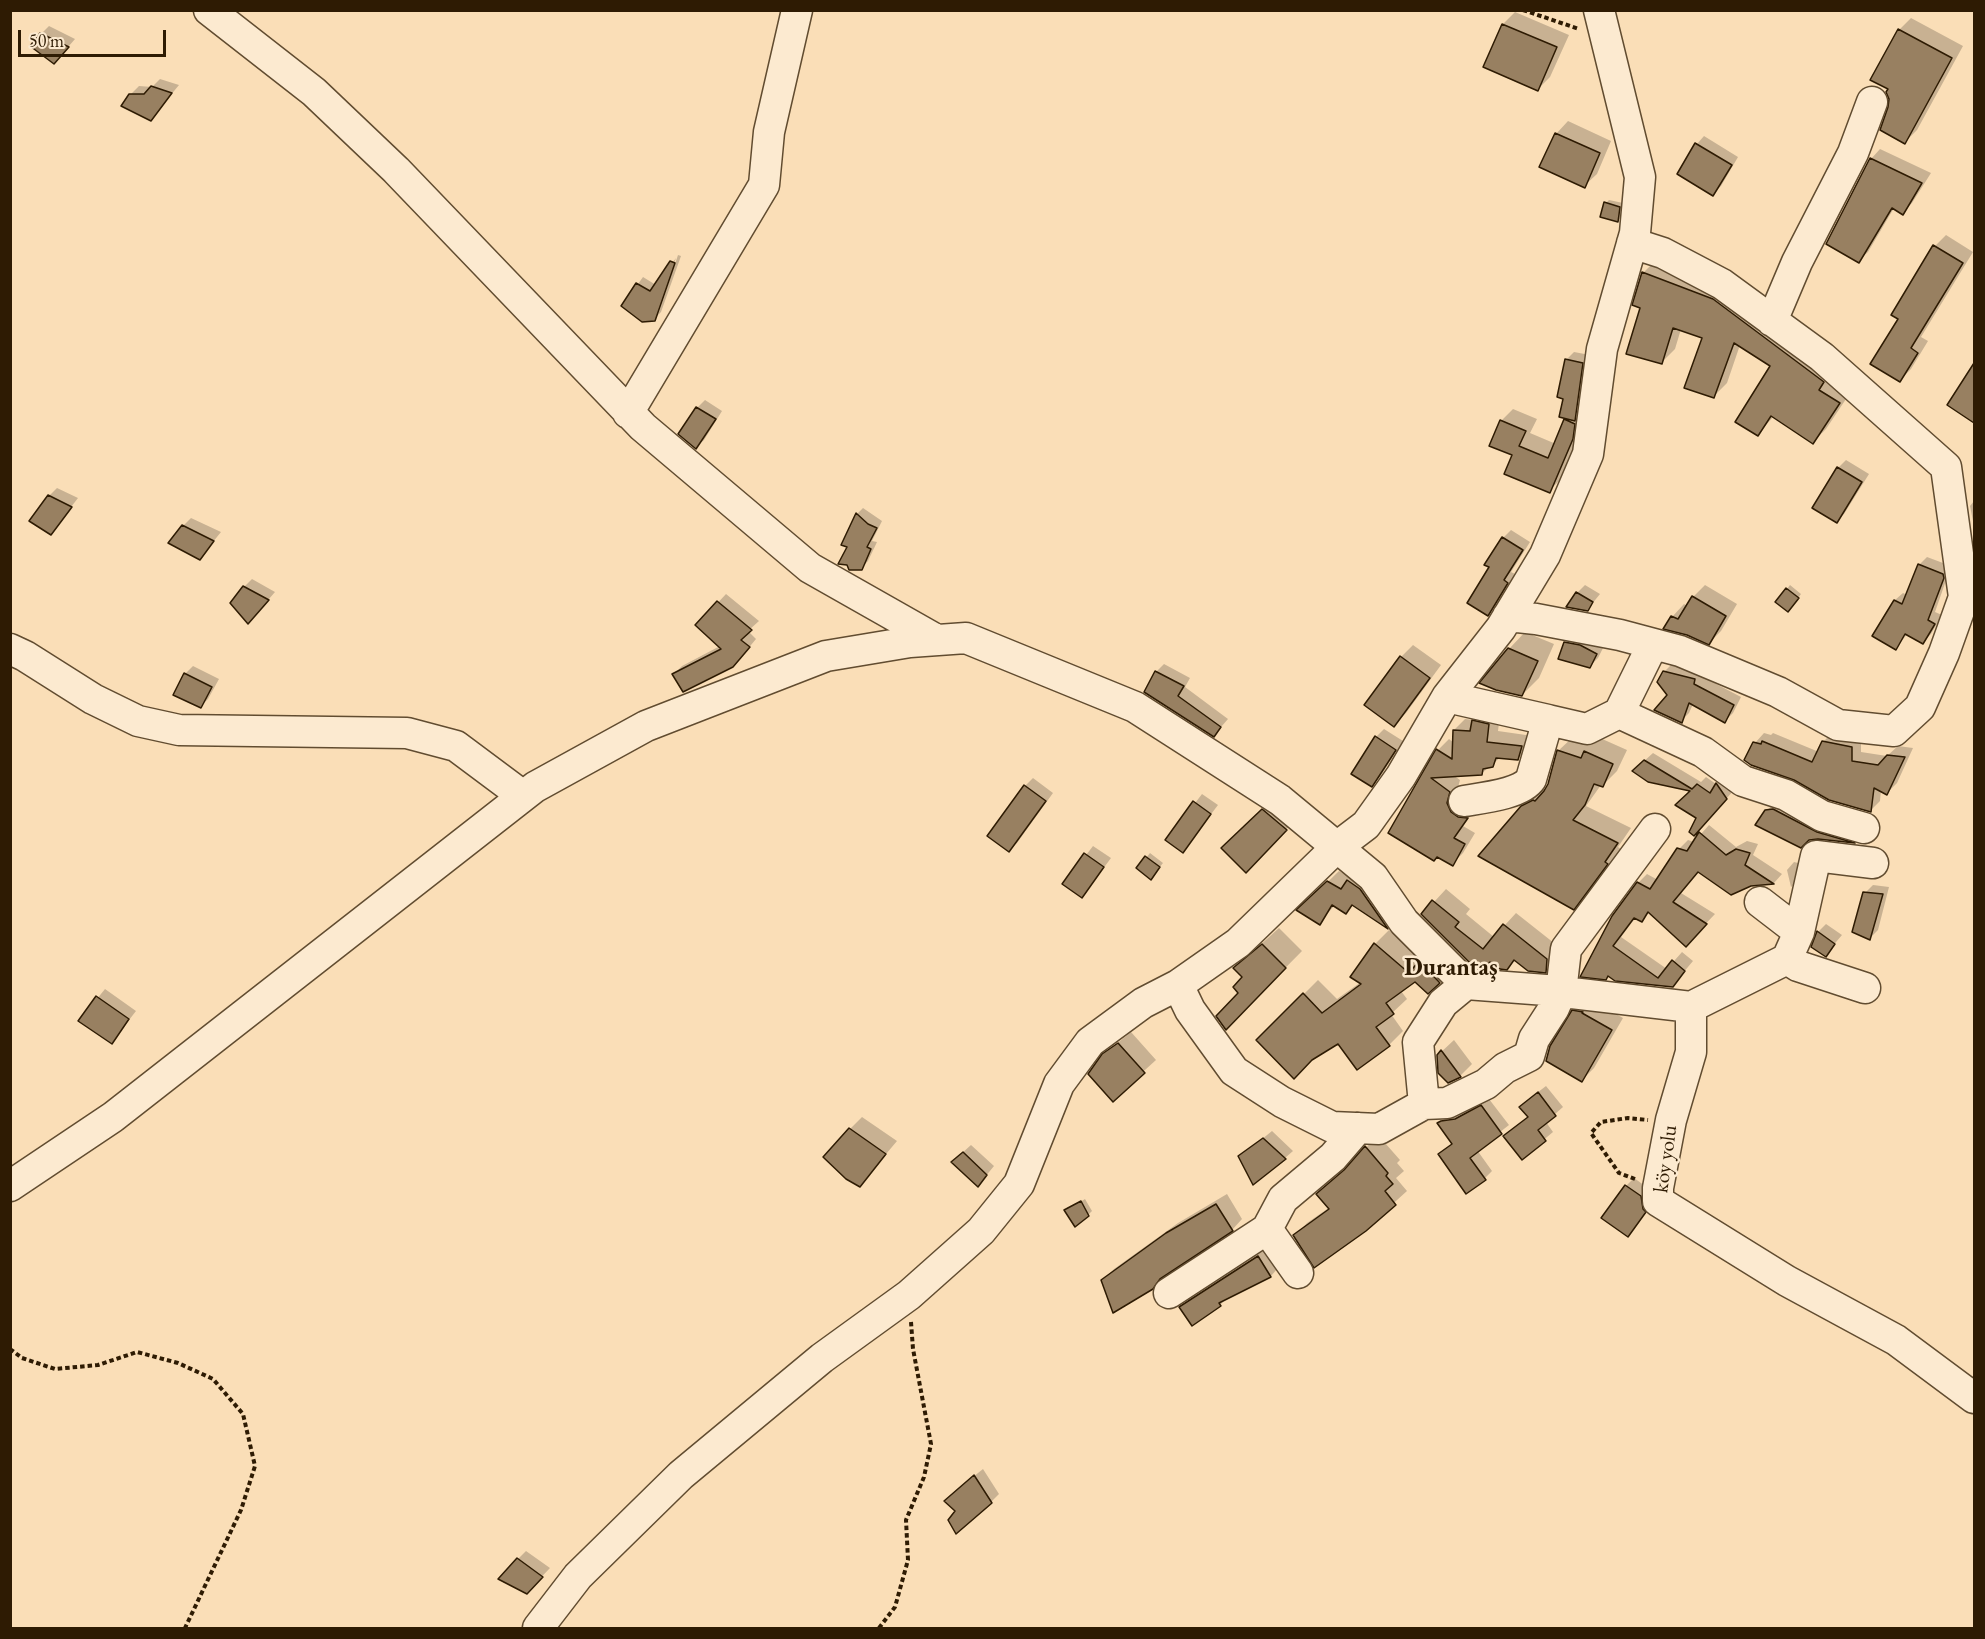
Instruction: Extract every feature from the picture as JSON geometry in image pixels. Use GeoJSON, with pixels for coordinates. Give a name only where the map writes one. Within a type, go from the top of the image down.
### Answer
{"type":"FeatureCollection","features":[{"type":"Feature","properties":{"kind":"street"},"geometry":{"type":"LineString","coordinates":[[208,10],[314,92],[404,179],[643,427],[810,568],[937,640]]}},
{"type":"Feature","properties":{"kind":"street"},"geometry":{"type":"LineString","coordinates":[[628,412],[764,185],[770,132],[797,10]]}},
{"type":"Feature","properties":{"kind":"street"},"geometry":{"type":"LineString","coordinates":[[538,1629],[578,1576],[681,1475],[822,1358],[909,1295],[981,1231],[1019,1184],[1059,1084],[1090,1042],[1143,1003],[1178,985],[1238,943],[1337,847],[1366,825],[1401,776],[1447,697],[1502,628],[1545,555],[1588,454],[1602,349],[1635,233],[1640,177],[1602,24]]}},
{"type":"Feature","properties":{"kind":"street"},"geometry":{"type":"LineString","coordinates":[[1772,321],[1797,262],[1853,153],[1872,102]]}},
{"type":"Feature","properties":{"kind":"street"},"geometry":{"type":"LineString","coordinates":[[1508,616],[1620,634],[1680,651],[1778,692],[1838,725],[1894,731],[1920,708],[1944,653],[1964,597],[1946,467],[1822,357],[1722,284],[1663,253],[1632,243]]}},
{"type":"Feature","properties":{"kind":"street"},"geometry":{"type":"LineString","coordinates":[[10,1186],[113,1117],[535,787],[646,726],[826,656],[910,642],[966,638],[1135,707],[1280,800],[1373,877],[1404,922],[1466,984],[1691,1007],[1787,959],[1799,932],[1816,856],[1825,828],[1822,816]]}},
{"type":"Feature","properties":{"kind":"street"},"geometry":{"type":"LineString","coordinates":[[1447,697],[1587,729],[1619,713],[1653,644]]}},
{"type":"Feature","properties":{"kind":"street"},"geometry":{"type":"LineString","coordinates":[[10,649],[26,656],[93,699],[138,721],[179,730],[407,733],[456,746],[523,796]]}},
{"type":"Feature","properties":{"kind":"street"},"geometry":{"type":"LineString","coordinates":[[1619,713],[1703,752],[1743,781],[1786,795],[1822,816],[1864,828]]}},
{"type":"Feature","properties":{"kind":"street"},"geometry":{"type":"LineString","coordinates":[[1464,801],[1497,796],[1527,785],[1531,779],[1548,720]]}},
{"type":"Feature","properties":{"kind":"street"},"geometry":{"type":"LineString","coordinates":[[1178,985],[1190,1010],[1234,1071],[1282,1102],[1332,1127],[1378,1129],[1424,1104],[1447,1103],[1486,1084],[1505,1068],[1529,1056],[1534,1039],[1554,1008],[1561,992],[1566,949],[1655,829]]}},
{"type":"Feature","properties":{"kind":"street"},"geometry":{"type":"LineString","coordinates":[[1816,856],[1874,863]]}},
{"type":"Feature","properties":{"kind":"street"},"geometry":{"type":"LineString","coordinates":[[1760,902],[1799,932]]}},
{"type":"Feature","properties":{"kind":"street"},"geometry":{"type":"LineString","coordinates":[[1787,959],[1797,966],[1865,988]]}},
{"type":"Feature","properties":{"kind":"street"},"geometry":{"type":"LineString","coordinates":[[1424,1104],[1418,1042],[1443,1003],[1466,984]]}},
{"type":"Feature","properties":{"kind":"street","name":"köy yolu"},"geometry":{"type":"LineString","coordinates":[[1691,1007],[1690,1052],[1671,1120],[1658,1188],[1658,1201],[1787,1281],[1896,1340],[1974,1398]]}},
{"type":"Feature","properties":{"kind":"street"},"geometry":{"type":"LineString","coordinates":[[1169,1293],[1267,1229],[1283,1199],[1333,1157],[1358,1128]]}},
{"type":"Feature","properties":{"kind":"street"},"geometry":{"type":"LineString","coordinates":[[1267,1229],[1298,1273]]}},
{"type":"Feature","properties":{"kind":"path"},"geometry":{"type":"LineString","coordinates":[[1523,10],[1602,24]]}},
{"type":"Feature","properties":{"kind":"path"},"geometry":{"type":"LineString","coordinates":[[1658,1188],[1619,1173],[1591,1133],[1601,1122],[1628,1118],[1671,1120]]}},
{"type":"Feature","properties":{"kind":"path"},"geometry":{"type":"LineString","coordinates":[[879,1629],[895,1607],[908,1560],[906,1520],[924,1476],[931,1444],[913,1349],[909,1295]]}},
{"type":"Feature","properties":{"kind":"path"},"geometry":{"type":"LineString","coordinates":[[10,1349],[22,1358],[55,1369],[98,1365],[137,1352],[178,1363],[213,1379],[243,1414],[255,1466],[241,1510],[185,1629]]}},
{"type":"Feature","properties":{"kind":"building"},"geometry":{"type":"Polygon","coordinates":[[[1502,24],[1557,47],[1538,91],[1483,67],[1502,24]]]}},
{"type":"Feature","properties":{"kind":"building"},"geometry":{"type":"Polygon","coordinates":[[[1898,29],[1952,58],[1905,144],[1880,130],[1888,107],[1889,99],[1886,92],[1888,89],[1870,80],[1898,29]]]}},
{"type":"Feature","properties":{"kind":"building"},"geometry":{"type":"Polygon","coordinates":[[[40,33],[69,47],[54,64],[30,46],[40,33]]]}},
{"type":"Feature","properties":{"kind":"building"},"geometry":{"type":"Polygon","coordinates":[[[151,86],[172,93],[151,121],[121,106],[129,94],[144,94],[151,86]]]}},
{"type":"Feature","properties":{"kind":"building"},"geometry":{"type":"Polygon","coordinates":[[[1555,133],[1600,153],[1585,188],[1539,167],[1555,133]]]}},
{"type":"Feature","properties":{"kind":"building"},"geometry":{"type":"Polygon","coordinates":[[[1695,143],[1732,165],[1713,196],[1677,174],[1695,143]]]}},
{"type":"Feature","properties":{"kind":"building"},"geometry":{"type":"Polygon","coordinates":[[[1870,158],[1922,183],[1903,215],[1892,208],[1859,263],[1826,244],[1870,158]]]}},
{"type":"Feature","properties":{"kind":"building"},"geometry":{"type":"Polygon","coordinates":[[[1604,202],[1620,207],[1618,222],[1600,217],[1604,202]]]}},
{"type":"Feature","properties":{"kind":"building"},"geometry":{"type":"Polygon","coordinates":[[[1933,245],[1963,263],[1911,348],[1918,353],[1900,382],[1870,364],[1898,319],[1891,315],[1933,245]]]}},
{"type":"Feature","properties":{"kind":"building"},"geometry":{"type":"Polygon","coordinates":[[[670,261],[675,263],[655,321],[642,322],[621,306],[636,283],[650,291],[670,261]]]}},
{"type":"Feature","properties":{"kind":"building"},"geometry":{"type":"Polygon","coordinates":[[[1642,272],[1713,299],[1824,382],[1819,390],[1840,403],[1813,444],[1771,416],[1758,436],[1735,422],[1770,366],[1734,343],[1714,398],[1684,388],[1702,338],[1673,328],[1662,364],[1626,354],[1640,308],[1632,305],[1642,272]]]}},
{"type":"Feature","properties":{"kind":"building"},"geometry":{"type":"Polygon","coordinates":[[[1565,359],[1583,363],[1575,421],[1559,417],[1563,399],[1557,397],[1565,359]]]}},
{"type":"Feature","properties":{"kind":"building"},"geometry":{"type":"Polygon","coordinates":[[[1974,363],[1974,423],[1947,405],[1974,363]]]}},
{"type":"Feature","properties":{"kind":"building"},"geometry":{"type":"Polygon","coordinates":[[[696,407],[716,419],[696,449],[678,434],[696,407]]]}},
{"type":"Feature","properties":{"kind":"building"},"geometry":{"type":"Polygon","coordinates":[[[1564,419],[1575,424],[1573,439],[1550,493],[1504,474],[1512,455],[1489,446],[1500,420],[1526,431],[1519,446],[1548,458],[1564,419]]]}},
{"type":"Feature","properties":{"kind":"building"},"geometry":{"type":"Polygon","coordinates":[[[1837,467],[1862,482],[1837,523],[1812,508],[1837,467]]]}},
{"type":"Feature","properties":{"kind":"building"},"geometry":{"type":"Polygon","coordinates":[[[48,495],[72,507],[51,535],[29,521],[48,495]]]}},
{"type":"Feature","properties":{"kind":"building"},"geometry":{"type":"Polygon","coordinates":[[[856,513],[868,524],[877,528],[867,547],[871,549],[862,570],[849,570],[847,565],[838,564],[847,547],[841,545],[856,513]]]}},
{"type":"Feature","properties":{"kind":"building"},"geometry":{"type":"Polygon","coordinates":[[[182,525],[214,541],[200,560],[168,543],[182,525]]]}},
{"type":"Feature","properties":{"kind":"building"},"geometry":{"type":"Polygon","coordinates":[[[1502,537],[1523,550],[1504,580],[1508,583],[1488,616],[1467,603],[1489,567],[1484,565],[1502,537]]]}},
{"type":"Feature","properties":{"kind":"building"},"geometry":{"type":"Polygon","coordinates":[[[1918,564],[1943,574],[1944,578],[1928,620],[1935,624],[1923,644],[1905,634],[1896,650],[1872,636],[1894,600],[1902,604],[1918,564]]]}},
{"type":"Feature","properties":{"kind":"building"},"geometry":{"type":"Polygon","coordinates":[[[243,586],[269,600],[248,624],[230,603],[243,586]]]}},
{"type":"Feature","properties":{"kind":"building"},"geometry":{"type":"Polygon","coordinates":[[[1786,588],[1799,598],[1788,612],[1775,602],[1786,588]]]}},
{"type":"Feature","properties":{"kind":"building"},"geometry":{"type":"Polygon","coordinates":[[[1576,592],[1593,602],[1588,611],[1566,607],[1576,592]]]}},
{"type":"Feature","properties":{"kind":"building"},"geometry":{"type":"Polygon","coordinates":[[[1692,596],[1726,616],[1709,645],[1687,635],[1663,629],[1671,616],[1678,619],[1692,596]]]}},
{"type":"Feature","properties":{"kind":"building"},"geometry":{"type":"Polygon","coordinates":[[[717,601],[752,630],[741,640],[750,647],[733,667],[683,692],[672,674],[721,649],[695,625],[717,601]]]}},
{"type":"Feature","properties":{"kind":"building"},"geometry":{"type":"Polygon","coordinates":[[[1564,642],[1580,645],[1597,654],[1590,668],[1558,659],[1564,642]]]}},
{"type":"Feature","properties":{"kind":"building"},"geometry":{"type":"Polygon","coordinates":[[[1508,648],[1538,661],[1522,696],[1479,683],[1508,648]]]}},
{"type":"Feature","properties":{"kind":"building"},"geometry":{"type":"Polygon","coordinates":[[[1400,656],[1430,678],[1394,727],[1364,705],[1400,656]]]}},
{"type":"Feature","properties":{"kind":"building"},"geometry":{"type":"Polygon","coordinates":[[[1155,671],[1184,686],[1178,696],[1221,727],[1214,737],[1144,692],[1155,671]]]}},
{"type":"Feature","properties":{"kind":"building"},"geometry":{"type":"Polygon","coordinates":[[[1663,671],[1695,679],[1694,684],[1734,705],[1725,723],[1689,703],[1682,723],[1654,710],[1667,695],[1657,682],[1663,671]]]}},
{"type":"Feature","properties":{"kind":"building"},"geometry":{"type":"Polygon","coordinates":[[[184,673],[212,687],[201,708],[173,695],[184,673]]]}},
{"type":"Feature","properties":{"kind":"building"},"geometry":{"type":"Polygon","coordinates":[[[1472,720],[1489,724],[1487,742],[1522,746],[1518,760],[1496,758],[1493,767],[1483,769],[1482,775],[1431,778],[1450,792],[1447,803],[1451,812],[1458,817],[1468,818],[1454,838],[1465,844],[1453,866],[1437,857],[1434,861],[1388,833],[1436,749],[1452,759],[1453,730],[1470,731],[1472,720]]]}},
{"type":"Feature","properties":{"kind":"building"},"geometry":{"type":"Polygon","coordinates":[[[1375,736],[1396,750],[1372,787],[1351,774],[1375,736]]]}},
{"type":"Feature","properties":{"kind":"building"},"geometry":{"type":"Polygon","coordinates":[[[1762,741],[1812,762],[1822,741],[1852,747],[1852,761],[1878,765],[1887,755],[1905,757],[1887,795],[1874,788],[1871,812],[1829,800],[1794,780],[1751,765],[1744,760],[1753,742],[1761,744],[1762,741]]]}},
{"type":"Feature","properties":{"kind":"building"},"geometry":{"type":"Polygon","coordinates":[[[1557,750],[1581,758],[1584,751],[1613,764],[1603,787],[1594,784],[1585,805],[1573,820],[1618,843],[1605,862],[1608,864],[1574,910],[1478,856],[1521,806],[1535,801],[1544,791],[1557,750]]]}},
{"type":"Feature","properties":{"kind":"building"},"geometry":{"type":"Polygon","coordinates":[[[1644,760],[1692,789],[1697,784],[1710,793],[1716,783],[1727,799],[1694,836],[1689,832],[1696,818],[1675,805],[1690,791],[1648,782],[1632,771],[1644,760]]]}},
{"type":"Feature","properties":{"kind":"building"},"geometry":{"type":"Polygon","coordinates":[[[1024,785],[1046,801],[1009,852],[987,836],[1024,785]]]}},
{"type":"Feature","properties":{"kind":"building"},"geometry":{"type":"Polygon","coordinates":[[[1193,801],[1211,814],[1183,853],[1165,840],[1193,801]]]}},
{"type":"Feature","properties":{"kind":"building"},"geometry":{"type":"Polygon","coordinates":[[[1262,809],[1287,830],[1246,873],[1221,848],[1262,809]]]}},
{"type":"Feature","properties":{"kind":"building"},"geometry":{"type":"Polygon","coordinates":[[[1773,809],[1817,832],[1855,843],[1818,839],[1809,840],[1801,848],[1755,825],[1765,810],[1773,809]]]}},
{"type":"Feature","properties":{"kind":"building"},"geometry":{"type":"Polygon","coordinates":[[[1699,832],[1726,855],[1736,849],[1750,853],[1745,865],[1774,884],[1751,886],[1731,895],[1698,872],[1673,902],[1707,924],[1686,947],[1648,912],[1642,922],[1634,918],[1613,946],[1658,978],[1672,960],[1685,971],[1673,987],[1615,981],[1608,976],[1606,980],[1580,977],[1612,916],[1637,882],[1650,889],[1677,848],[1687,851],[1699,832]]]}},
{"type":"Feature","properties":{"kind":"building"},"geometry":{"type":"Polygon","coordinates":[[[1084,853],[1104,867],[1082,898],[1062,884],[1084,853]]]}},
{"type":"Feature","properties":{"kind":"building"},"geometry":{"type":"Polygon","coordinates":[[[1145,856],[1160,867],[1151,880],[1136,868],[1145,856]]]}},
{"type":"Feature","properties":{"kind":"building"},"geometry":{"type":"Polygon","coordinates":[[[1347,880],[1360,889],[1388,929],[1352,905],[1346,914],[1332,905],[1320,925],[1296,910],[1327,881],[1341,889],[1347,880]]]}},
{"type":"Feature","properties":{"kind":"building"},"geometry":{"type":"Polygon","coordinates":[[[1863,892],[1883,894],[1870,940],[1852,932],[1863,892]]]}},
{"type":"Feature","properties":{"kind":"building"},"geometry":{"type":"Polygon","coordinates":[[[1432,900],[1459,922],[1455,927],[1483,949],[1503,924],[1547,959],[1546,973],[1528,971],[1514,960],[1507,970],[1500,969],[1490,962],[1485,968],[1474,967],[1421,914],[1432,900]]]}},
{"type":"Feature","properties":{"kind":"building"},"geometry":{"type":"Polygon","coordinates":[[[1817,931],[1835,944],[1826,957],[1811,947],[1817,931]]]}},
{"type":"Feature","properties":{"kind":"building"},"geometry":{"type":"Polygon","coordinates":[[[1374,943],[1409,973],[1419,961],[1440,983],[1428,994],[1415,982],[1386,1003],[1394,1014],[1376,1027],[1390,1046],[1357,1070],[1338,1044],[1312,1060],[1294,1079],[1256,1040],[1303,993],[1322,1013],[1361,984],[1350,977],[1374,943]]]}},
{"type":"Feature","properties":{"kind":"building"},"geometry":{"type":"Polygon","coordinates":[[[1262,944],[1286,968],[1226,1030],[1216,1016],[1238,993],[1233,987],[1242,977],[1233,968],[1262,944]]]}},
{"type":"Feature","properties":{"kind":"building"},"geometry":{"type":"Polygon","coordinates":[[[96,996],[129,1019],[112,1044],[78,1021],[96,996]]]}},
{"type":"Feature","properties":{"kind":"building"},"geometry":{"type":"Polygon","coordinates":[[[1572,1010],[1583,1012],[1612,1030],[1582,1082],[1546,1061],[1550,1046],[1572,1010]]]}},
{"type":"Feature","properties":{"kind":"building"},"geometry":{"type":"Polygon","coordinates":[[[1118,1043],[1145,1073],[1113,1102],[1088,1074],[1102,1054],[1118,1043]]]}},
{"type":"Feature","properties":{"kind":"building"},"geometry":{"type":"Polygon","coordinates":[[[1441,1050],[1461,1077],[1448,1083],[1438,1073],[1437,1055],[1441,1050]]]}},
{"type":"Feature","properties":{"kind":"building"},"geometry":{"type":"Polygon","coordinates":[[[1538,1092],[1556,1116],[1538,1130],[1546,1141],[1522,1160],[1503,1136],[1528,1117],[1519,1107],[1538,1092]]]}},
{"type":"Feature","properties":{"kind":"building"},"geometry":{"type":"Polygon","coordinates":[[[1481,1105],[1502,1134],[1470,1158],[1486,1180],[1466,1194],[1438,1154],[1452,1144],[1437,1123],[1455,1119],[1481,1105]]]}},
{"type":"Feature","properties":{"kind":"building"},"geometry":{"type":"Polygon","coordinates":[[[849,1128],[886,1154],[860,1187],[846,1179],[823,1157],[849,1128]]]}},
{"type":"Feature","properties":{"kind":"building"},"geometry":{"type":"Polygon","coordinates":[[[1263,1138],[1286,1159],[1253,1185],[1238,1156],[1263,1138]]]}},
{"type":"Feature","properties":{"kind":"building"},"geometry":{"type":"Polygon","coordinates":[[[1365,1146],[1388,1173],[1386,1176],[1393,1184],[1385,1191],[1396,1205],[1366,1231],[1314,1268],[1293,1235],[1329,1209],[1316,1194],[1344,1170],[1365,1146]]]}},
{"type":"Feature","properties":{"kind":"building"},"geometry":{"type":"Polygon","coordinates":[[[963,1152],[987,1175],[978,1187],[951,1162],[963,1152]]]}},
{"type":"Feature","properties":{"kind":"building"},"geometry":{"type":"Polygon","coordinates":[[[1625,1185],[1641,1196],[1643,1209],[1646,1212],[1628,1237],[1601,1218],[1625,1185]]]}},
{"type":"Feature","properties":{"kind":"building"},"geometry":{"type":"Polygon","coordinates":[[[1081,1201],[1089,1216],[1075,1227],[1064,1210],[1081,1201]]]}},
{"type":"Feature","properties":{"kind":"building"},"geometry":{"type":"Polygon","coordinates":[[[1216,1204],[1233,1231],[1160,1279],[1153,1289],[1113,1313],[1101,1280],[1166,1233],[1216,1204]]]}},
{"type":"Feature","properties":{"kind":"building"},"geometry":{"type":"Polygon","coordinates":[[[1258,1256],[1271,1277],[1219,1303],[1221,1306],[1192,1326],[1179,1307],[1258,1256]]]}},
{"type":"Feature","properties":{"kind":"building"},"geometry":{"type":"Polygon","coordinates":[[[974,1475],[992,1503],[956,1534],[948,1520],[955,1511],[944,1501],[974,1475]]]}},
{"type":"Feature","properties":{"kind":"building"},"geometry":{"type":"Polygon","coordinates":[[[517,1558],[543,1577],[527,1594],[498,1579],[517,1558]]]}},
{"type":"Feature","properties":{"kind":"district","name":"Durantaş"},"geometry":{"type":"Point","coordinates":[1451,968]}}]}
